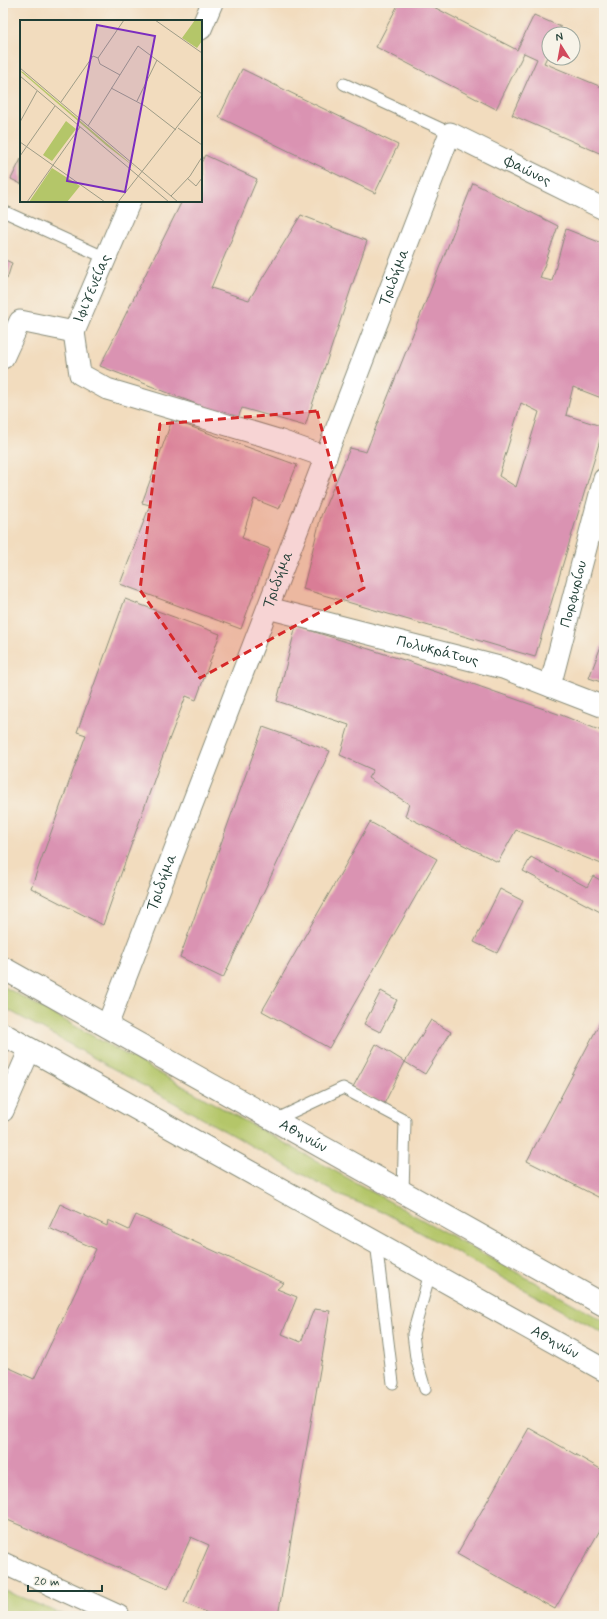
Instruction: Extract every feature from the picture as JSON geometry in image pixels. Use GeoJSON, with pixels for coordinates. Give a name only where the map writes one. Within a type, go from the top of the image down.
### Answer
{"type":"FeatureCollection","features":[{"type":"Feature","properties":{"kind":"highway","name":"Αθηνών"},"geometry":{"type":"LineString","coordinates":[[3,968],[604,1305]]}},
{"type":"Feature","properties":{"kind":"highway","name":"Αθηνών"},"geometry":{"type":"LineString","coordinates":[[3,1034],[604,1370]]}},
{"type":"Feature","properties":{"kind":"street"},"geometry":{"type":"LineString","coordinates":[[202,27],[212,3]]}},
{"type":"Feature","properties":{"kind":"street","name":"Φαώνος"},"geometry":{"type":"LineString","coordinates":[[450,133],[604,209]]}},
{"type":"Feature","properties":{"kind":"street","name":"Τριδήμα"},"geometry":{"type":"LineString","coordinates":[[107,1026],[450,133]]}},
{"type":"Feature","properties":{"kind":"street","name":"Ιφιγενείας"},"geometry":{"type":"LineString","coordinates":[[3,358],[20,322],[74,332],[130,202]]}},
{"type":"Feature","properties":{"kind":"street"},"geometry":{"type":"LineString","coordinates":[[74,332],[80,374],[107,389],[278,440],[326,457]]}},
{"type":"Feature","properties":{"kind":"street","name":"Πορφυρίου"},"geometry":{"type":"LineString","coordinates":[[550,686],[604,479]]}},
{"type":"Feature","properties":{"kind":"street","name":"Πολυκράτους"},"geometry":{"type":"LineString","coordinates":[[268,608],[503,668],[604,706]]}},
{"type":"Feature","properties":{"kind":"street"},"geometry":{"type":"LineString","coordinates":[[3,1111],[30,1049]]}},
{"type":"Feature","properties":{"kind":"street"},"geometry":{"type":"LineString","coordinates":[[3,1563],[119,1616]]}},
{"type":"Feature","properties":{"kind":"lane"},"geometry":{"type":"LineString","coordinates":[[344,84],[450,133]]}},
{"type":"Feature","properties":{"kind":"lane"},"geometry":{"type":"LineString","coordinates":[[3,211],[106,258]]}},
{"type":"Feature","properties":{"kind":"lane"},"geometry":{"type":"LineString","coordinates":[[275,1120],[343,1088],[405,1121],[403,1192]]}},
{"type":"Feature","properties":{"kind":"lane"},"geometry":{"type":"LineString","coordinates":[[376,1242],[393,1383]]}},
{"type":"Feature","properties":{"kind":"lane"},"geometry":{"type":"LineString","coordinates":[[425,1389],[416,1358],[413,1334],[430,1273]]}},
{"type":"Feature","properties":{"kind":"highlighted area"},"geometry":{"type":"Polygon","coordinates":[[[317,411],[364,588],[200,678],[140,590],[160,424],[317,411]]]}},
{"type":"Feature","properties":{"kind":"green space"},"geometry":{"type":"Polygon","coordinates":[[[3,986],[604,1321],[604,1334],[385,1213],[341,1196],[3,1007],[3,986]]]}},
{"type":"Feature","properties":{"kind":"green space"},"geometry":{"type":"Polygon","coordinates":[[[3,1590],[66,1616],[3,1616],[3,1590]]]}},
{"type":"Feature","properties":{"kind":"building"},"geometry":{"type":"Polygon","coordinates":[[[399,3],[426,3],[517,50],[534,15],[559,26],[541,26],[541,66],[551,66],[604,88],[604,155],[512,115],[537,59],[524,53],[496,109],[376,47],[399,3]]]}},
{"type":"Feature","properties":{"kind":"building"},"geometry":{"type":"Polygon","coordinates":[[[242,69],[398,145],[375,193],[219,117],[242,69]]]}},
{"type":"Feature","properties":{"kind":"building"},"geometry":{"type":"Polygon","coordinates":[[[205,155],[257,179],[211,288],[249,300],[301,215],[367,241],[305,426],[242,408],[237,420],[100,366],[182,202],[202,202],[202,161],[205,155]]]}},
{"type":"Feature","properties":{"kind":"building"},"geometry":{"type":"Polygon","coordinates":[[[20,161],[20,184],[11,179],[20,161]]]}},
{"type":"Feature","properties":{"kind":"building"},"geometry":{"type":"Polygon","coordinates":[[[473,183],[558,226],[540,278],[552,281],[566,229],[604,244],[604,399],[573,387],[566,415],[604,427],[535,657],[303,589],[321,516],[350,448],[366,452],[473,183]],[[521,403],[499,476],[516,487],[539,412],[521,403]]]}},
{"type":"Feature","properties":{"kind":"building"},"geometry":{"type":"Polygon","coordinates":[[[3,259],[12,263],[7,279],[3,278],[3,259]]]}},
{"type":"Feature","properties":{"kind":"building"},"geometry":{"type":"Polygon","coordinates":[[[172,420],[297,465],[279,509],[254,499],[242,538],[270,549],[241,629],[120,584],[150,505],[142,503],[172,420]]]}},
{"type":"Feature","properties":{"kind":"building"},"geometry":{"type":"Polygon","coordinates":[[[125,599],[220,634],[196,700],[186,696],[160,763],[103,925],[31,888],[86,735],[77,732],[125,599]]]}},
{"type":"Feature","properties":{"kind":"building"},"geometry":{"type":"Polygon","coordinates":[[[296,626],[407,661],[561,715],[604,732],[604,865],[516,830],[498,862],[405,816],[409,804],[368,778],[373,770],[340,755],[349,725],[277,701],[296,626]]]}},
{"type":"Feature","properties":{"kind":"building"},"geometry":{"type":"Polygon","coordinates":[[[604,638],[604,683],[589,678],[604,638]]]}},
{"type":"Feature","properties":{"kind":"building"},"geometry":{"type":"Polygon","coordinates":[[[263,727],[330,751],[223,978],[180,957],[263,727]]]}},
{"type":"Feature","properties":{"kind":"building"},"geometry":{"type":"Polygon","coordinates":[[[370,822],[437,859],[329,1048],[262,1011],[370,822]]]}},
{"type":"Feature","properties":{"kind":"building"},"geometry":{"type":"Polygon","coordinates":[[[531,857],[587,887],[593,876],[604,882],[604,914],[523,871],[531,857]]]}},
{"type":"Feature","properties":{"kind":"building"},"geometry":{"type":"Polygon","coordinates":[[[500,889],[523,901],[497,953],[474,942],[500,889]]]}},
{"type":"Feature","properties":{"kind":"building"},"geometry":{"type":"Polygon","coordinates":[[[381,991],[397,1000],[380,1032],[364,1024],[381,991]]]}},
{"type":"Feature","properties":{"kind":"building"},"geometry":{"type":"Polygon","coordinates":[[[604,1015],[604,1200],[527,1161],[604,1015]]]}},
{"type":"Feature","properties":{"kind":"building"},"geometry":{"type":"Polygon","coordinates":[[[431,1020],[451,1032],[425,1074],[405,1062],[431,1020]]]}},
{"type":"Feature","properties":{"kind":"building"},"geometry":{"type":"Polygon","coordinates":[[[376,1044],[405,1062],[384,1104],[353,1087],[376,1044]]]}},
{"type":"Feature","properties":{"kind":"building"},"geometry":{"type":"Polygon","coordinates":[[[60,1204],[107,1226],[108,1220],[129,1230],[136,1215],[284,1283],[277,1289],[297,1297],[282,1334],[301,1342],[314,1309],[330,1311],[278,1616],[215,1616],[184,1603],[209,1545],[191,1537],[168,1589],[3,1518],[3,1365],[34,1379],[96,1249],[49,1228],[60,1204]]]}},
{"type":"Feature","properties":{"kind":"building"},"geometry":{"type":"Polygon","coordinates":[[[529,1428],[604,1471],[604,1523],[555,1609],[457,1554],[529,1428]]]}}]}
